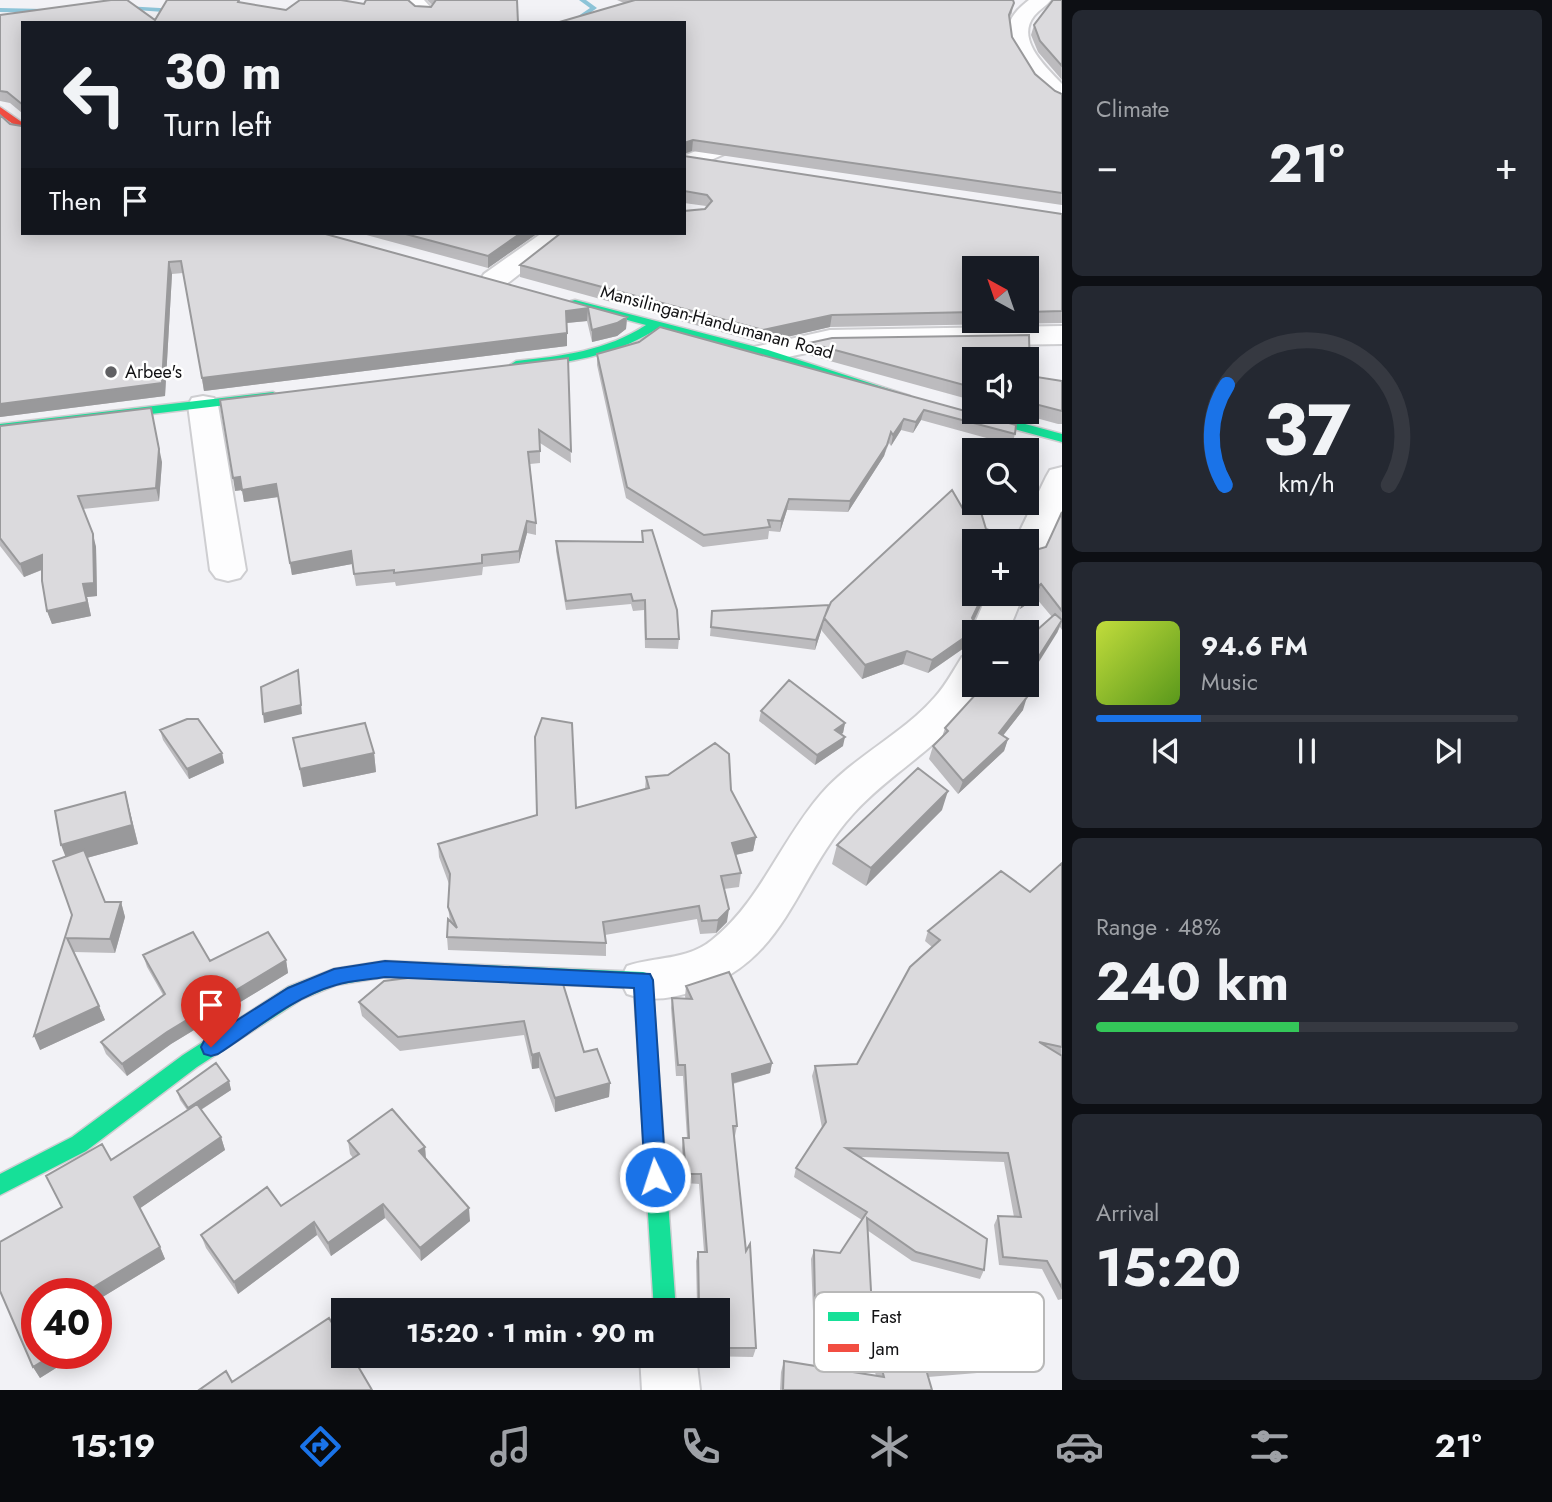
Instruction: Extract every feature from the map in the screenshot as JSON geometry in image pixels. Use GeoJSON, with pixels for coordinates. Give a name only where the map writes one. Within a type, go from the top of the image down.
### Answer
{"type":"FeatureCollection","features":[{"type":"Feature","properties":{"kind":"street"},"geometry":{"type":"LineString","coordinates":[[1041,0],[1022,18],[1020,44],[1027,61],[1062,97]]}},
{"type":"Feature","properties":{"kind":"street"},"geometry":{"type":"LineString","coordinates":[[0,110],[21,126]]}},
{"type":"Feature","properties":{"kind":"street"},"geometry":{"type":"LineString","coordinates":[[688,163],[731,155]]}},
{"type":"Feature","properties":{"kind":"street"},"geometry":{"type":"LineString","coordinates":[[494,280],[556,235]]}},
{"type":"Feature","properties":{"kind":"street","name":"Mansilingan-Handumanan Road"},"geometry":{"type":"LineString","coordinates":[[561,299],[764,353],[920,400]]}},
{"type":"Feature","properties":{"kind":"street"},"geometry":{"type":"LineString","coordinates":[[494,368],[610,350],[635,340],[655,325]]}},
{"type":"Feature","properties":{"kind":"street"},"geometry":{"type":"LineString","coordinates":[[764,353],[830,339],[1062,335]]}},
{"type":"Feature","properties":{"kind":"street"},"geometry":{"type":"LineString","coordinates":[[0,428],[286,394]]}},
{"type":"Feature","properties":{"kind":"street"},"geometry":{"type":"LineString","coordinates":[[203,405],[228,570]]}},
{"type":"Feature","properties":{"kind":"street"},"geometry":{"type":"LineString","coordinates":[[946,407],[1062,438]]}},
{"type":"Feature","properties":{"kind":"street"},"geometry":{"type":"LineString","coordinates":[[1037,529],[1062,477]]}},
{"type":"Feature","properties":{"kind":"street"},"geometry":{"type":"LineString","coordinates":[[0,1185],[79,1144],[190,1061],[295,993],[334,977],[385,969],[643,980],[673,979],[706,968],[730,953],[756,924],[837,804],[859,782],[937,721],[962,691]]}},
{"type":"Feature","properties":{"kind":"street"},"geometry":{"type":"LineString","coordinates":[[643,980],[664,1298]]}},
{"type":"Feature","properties":{"kind":"street"},"geometry":{"type":"LineString","coordinates":[[669,1368],[671,1390]]}},
{"type":"Feature","properties":{"kind":"building"},"geometry":{"type":"Polygon","coordinates":[[[111,0],[127,0],[155,20],[167,0],[239,0],[238,2],[286,10],[300,0],[341,0],[364,4],[366,0],[408,0],[415,6],[431,7],[436,0],[517,0],[518,21],[21,21],[21,103],[7,92],[0,91],[0,15],[111,0]]]}},
{"type":"Feature","properties":{"kind":"building"},"geometry":{"type":"Polygon","coordinates":[[[635,0],[1013,0],[1009,15],[1012,37],[1035,74],[1062,94],[1062,193],[693,140],[686,142],[686,21],[563,21],[635,0]]]}},
{"type":"Feature","properties":{"kind":"building"},"geometry":{"type":"Polygon","coordinates":[[[1053,0],[1062,0],[1062,66],[1040,41],[1034,25],[1053,0]]]}},
{"type":"Feature","properties":{"kind":"building"},"geometry":{"type":"Polygon","coordinates":[[[0,115],[10,124],[21,126],[21,235],[329,235],[627,317],[617,323],[592,330],[588,308],[566,311],[567,333],[202,378],[181,261],[169,262],[162,383],[0,404],[0,115]]]}},
{"type":"Feature","properties":{"kind":"building"},"geometry":{"type":"Polygon","coordinates":[[[686,156],[1062,214],[1062,311],[1040,312],[1040,256],[962,256],[962,312],[832,315],[763,330],[520,265],[558,235],[686,235],[686,211],[705,209],[712,201],[707,195],[686,191],[686,156]]]}},
{"type":"Feature","properties":{"kind":"building"},"geometry":{"type":"Polygon","coordinates":[[[409,235],[518,235],[488,256],[409,235]]]}},
{"type":"Feature","properties":{"kind":"building"},"geometry":{"type":"Polygon","coordinates":[[[660,327],[962,410],[962,420],[924,410],[916,422],[904,419],[893,435],[891,432],[887,445],[850,501],[789,499],[781,521],[768,520],[770,527],[704,535],[627,487],[597,354],[639,342],[660,327]]]}},
{"type":"Feature","properties":{"kind":"building"},"geometry":{"type":"Polygon","coordinates":[[[1029,335],[1029,347],[962,347],[962,384],[809,343],[832,338],[1029,335]]]}},
{"type":"Feature","properties":{"kind":"building"},"geometry":{"type":"Polygon","coordinates":[[[568,358],[571,451],[539,430],[540,451],[528,452],[536,523],[527,521],[519,551],[482,555],[482,563],[394,573],[394,570],[354,574],[351,551],[290,563],[276,484],[242,490],[240,477],[233,478],[220,400],[568,358]]]}},
{"type":"Feature","properties":{"kind":"building"},"geometry":{"type":"Polygon","coordinates":[[[1039,377],[1062,381],[1062,411],[1039,405],[1039,377]]]}},
{"type":"Feature","properties":{"kind":"building"},"geometry":{"type":"Polygon","coordinates":[[[151,408],[159,449],[156,488],[78,496],[93,534],[94,583],[83,584],[87,602],[47,611],[42,581],[42,555],[20,564],[0,538],[0,426],[151,408]]]}},
{"type":"Feature","properties":{"kind":"building"},"geometry":{"type":"Polygon","coordinates":[[[977,424],[1012,424],[1016,425],[1015,434],[977,424]]]}},
{"type":"Feature","properties":{"kind":"building"},"geometry":{"type":"Polygon","coordinates":[[[952,490],[962,507],[962,515],[982,515],[986,529],[962,529],[962,606],[978,606],[973,620],[962,620],[962,639],[932,660],[907,651],[865,665],[824,618],[831,602],[952,490]]]}},
{"type":"Feature","properties":{"kind":"building"},"geometry":{"type":"Polygon","coordinates":[[[1062,512],[1062,611],[1041,584],[1039,586],[1039,549],[1046,547],[1062,512]]]}},
{"type":"Feature","properties":{"kind":"building"},"geometry":{"type":"Polygon","coordinates":[[[652,530],[677,610],[679,639],[646,639],[645,600],[633,601],[631,594],[566,601],[556,541],[643,542],[642,531],[652,530]]]}},
{"type":"Feature","properties":{"kind":"building"},"geometry":{"type":"Polygon","coordinates":[[[829,605],[816,640],[711,627],[712,611],[829,605]]]}},
{"type":"Feature","properties":{"kind":"building"},"geometry":{"type":"Polygon","coordinates":[[[1055,614],[1062,620],[1039,656],[1039,628],[1055,614]]]}},
{"type":"Feature","properties":{"kind":"building"},"geometry":{"type":"Polygon","coordinates":[[[298,670],[301,705],[263,714],[261,687],[298,670]]]}},
{"type":"Feature","properties":{"kind":"building"},"geometry":{"type":"Polygon","coordinates":[[[789,680],[845,723],[835,730],[845,737],[817,755],[761,711],[789,680]]]}},
{"type":"Feature","properties":{"kind":"building"},"geometry":{"type":"Polygon","coordinates":[[[973,697],[1027,697],[999,733],[1008,739],[963,781],[933,746],[948,731],[945,728],[973,697]]]}},
{"type":"Feature","properties":{"kind":"building"},"geometry":{"type":"Polygon","coordinates":[[[542,718],[572,723],[576,808],[649,788],[646,777],[668,775],[715,743],[729,754],[731,790],[756,837],[732,843],[741,873],[721,876],[729,909],[718,920],[702,921],[699,906],[603,922],[606,943],[447,937],[448,919],[457,928],[448,907],[450,874],[438,844],[537,815],[535,737],[542,718]]]}},
{"type":"Feature","properties":{"kind":"building"},"geometry":{"type":"Polygon","coordinates":[[[187,719],[198,719],[222,753],[187,769],[160,730],[187,719]]]}},
{"type":"Feature","properties":{"kind":"building"},"geometry":{"type":"Polygon","coordinates":[[[365,723],[374,753],[300,769],[293,738],[365,723]]]}},
{"type":"Feature","properties":{"kind":"building"},"geometry":{"type":"Polygon","coordinates":[[[918,768],[948,791],[871,868],[837,845],[918,768]]]}},
{"type":"Feature","properties":{"kind":"building"},"geometry":{"type":"Polygon","coordinates":[[[125,792],[132,825],[61,845],[55,811],[125,792]]]}},
{"type":"Feature","properties":{"kind":"building"},"geometry":{"type":"Polygon","coordinates":[[[84,850],[105,902],[121,902],[110,939],[67,938],[99,1006],[34,1036],[72,915],[53,861],[84,850]]]}},
{"type":"Feature","properties":{"kind":"building"},"geometry":{"type":"Polygon","coordinates":[[[1062,863],[1062,1047],[1039,1042],[1062,1056],[1062,1288],[1047,1261],[1003,1257],[998,1216],[1021,1217],[1008,1153],[846,1148],[987,1239],[984,1270],[916,1252],[867,1218],[871,1292],[815,1292],[814,1250],[840,1253],[867,1212],[796,1168],[826,1122],[815,1066],[857,1064],[910,967],[940,940],[928,931],[1001,871],[1030,892],[1062,863]]]}},
{"type":"Feature","properties":{"kind":"building"},"geometry":{"type":"Polygon","coordinates":[[[193,932],[210,961],[268,932],[286,960],[167,1032],[122,1064],[101,1042],[165,994],[143,955],[193,932]]]}},
{"type":"Feature","properties":{"kind":"building"},"geometry":{"type":"Polygon","coordinates":[[[729,972],[772,1063],[732,1074],[737,1126],[733,1126],[746,1251],[750,1244],[756,1348],[730,1348],[730,1298],[699,1298],[698,1252],[707,1252],[701,1174],[686,1174],[683,1138],[689,1138],[685,1065],[678,1065],[672,998],[692,999],[686,986],[729,972]]]}},
{"type":"Feature","properties":{"kind":"building"},"geometry":{"type":"Polygon","coordinates":[[[416,977],[563,984],[584,1052],[597,1049],[610,1083],[555,1098],[539,1053],[532,1055],[524,1021],[398,1037],[359,1002],[384,981],[416,977]]]}},
{"type":"Feature","properties":{"kind":"building"},"geometry":{"type":"Polygon","coordinates":[[[216,1063],[229,1081],[188,1108],[177,1091],[216,1063]]]}},
{"type":"Feature","properties":{"kind":"building"},"geometry":{"type":"Polygon","coordinates":[[[197,1104],[221,1137],[134,1197],[160,1247],[109,1278],[21,1278],[21,1339],[0,1291],[0,1242],[62,1207],[46,1176],[102,1144],[111,1160],[197,1104]]]}},
{"type":"Feature","properties":{"kind":"building"},"geometry":{"type":"Polygon","coordinates":[[[392,1109],[425,1147],[419,1151],[469,1208],[420,1248],[383,1204],[328,1243],[314,1222],[234,1282],[201,1235],[267,1187],[281,1206],[359,1154],[348,1141],[392,1109]]]}},
{"type":"Feature","properties":{"kind":"building"},"geometry":{"type":"Polygon","coordinates":[[[329,1318],[331,1368],[359,1368],[372,1390],[199,1390],[226,1371],[232,1382],[329,1318]]]}},
{"type":"Feature","properties":{"kind":"building"},"geometry":{"type":"Polygon","coordinates":[[[784,1361],[814,1366],[814,1372],[853,1372],[884,1377],[883,1372],[927,1372],[932,1390],[783,1390],[784,1361]]]}},
{"type":"Feature","properties":{"kind":"waterway"},"geometry":{"type":"LineString","coordinates":[[574,21],[594,8],[582,0]]}},
{"type":"Feature","properties":{"kind":"waterway"},"geometry":{"type":"LineString","coordinates":[[125,8],[177,11]]}},
{"type":"Feature","properties":{"kind":"waterway"},"geometry":{"type":"LineString","coordinates":[[0,10],[44,11]]}},
{"type":"Feature","properties":{"kind":"traffic: fast"},"geometry":{"type":"LineString","coordinates":[[575,303],[764,353],[904,396]]}},
{"type":"Feature","properties":{"kind":"traffic: fast"},"geometry":{"type":"LineString","coordinates":[[516,365],[571,358],[606,349],[655,325]]}},
{"type":"Feature","properties":{"kind":"traffic: fast"},"geometry":{"type":"LineString","coordinates":[[0,428],[273,396]]}},
{"type":"Feature","properties":{"kind":"traffic: fast"},"geometry":{"type":"LineString","coordinates":[[1010,424],[1062,438]]}},
{"type":"Feature","properties":{"kind":"traffic: fast"},"geometry":{"type":"LineString","coordinates":[[0,1185],[79,1144],[190,1061],[295,993],[334,977],[385,969],[643,980],[664,1298]]}},
{"type":"Feature","properties":{"kind":"traffic: jam"},"geometry":{"type":"LineString","coordinates":[[0,110],[21,126]]}},
{"type":"Feature","properties":{"kind":"place","name":"Arbee's"},"geometry":{"type":"Point","coordinates":[111,372]}},
{"type":"Feature","properties":{"kind":"route"},"geometry":{"type":"LineString","coordinates":[[211,1047],[295,993],[334,977],[385,969],[643,980],[655,1177]]}}]}
